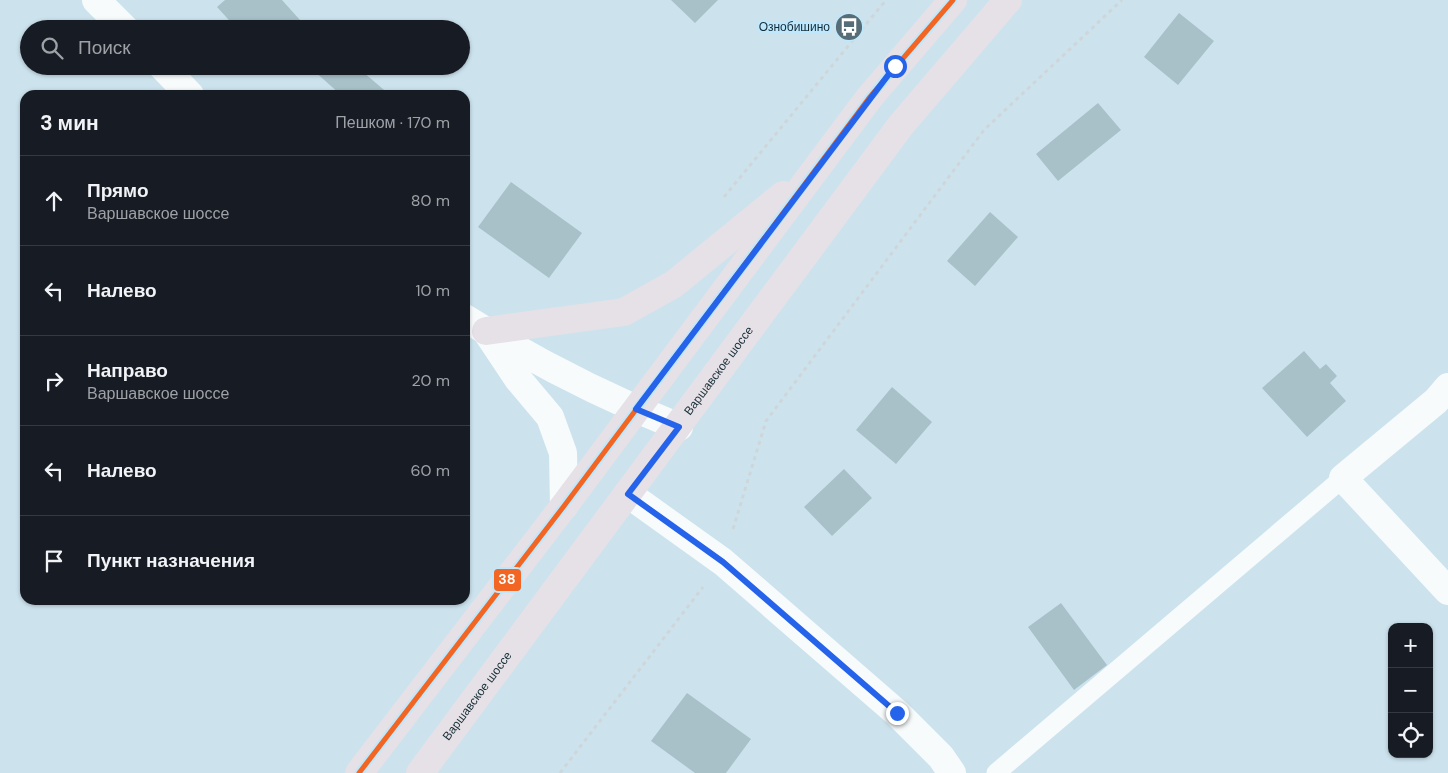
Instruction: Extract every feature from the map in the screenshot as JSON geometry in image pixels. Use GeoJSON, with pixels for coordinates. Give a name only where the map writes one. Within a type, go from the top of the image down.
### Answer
{"type":"FeatureCollection","features":[{"type":"Feature","properties":{"kind":"main road"},"geometry":{"type":"LineString","coordinates":[[359,773],[564,506],[869,98],[952,0]]}},
{"type":"Feature","properties":{"kind":"main road","name":"Варшавское шоссе"},"geometry":{"type":"LineString","coordinates":[[420,773],[902,125],[1008,0]]}},
{"type":"Feature","properties":{"kind":"main road"},"geometry":{"type":"LineString","coordinates":[[475,324],[624,312],[674,284],[816,169]]}},
{"type":"Feature","properties":{"kind":"street"},"geometry":{"type":"LineString","coordinates":[[96,0],[116,20]]}},
{"type":"Feature","properties":{"kind":"street"},"geometry":{"type":"LineString","coordinates":[[171,75],[185,90]]}},
{"type":"Feature","properties":{"kind":"street"},"geometry":{"type":"LineString","coordinates":[[475,324],[636,409],[679,427]]}},
{"type":"Feature","properties":{"kind":"street"},"geometry":{"type":"LineString","coordinates":[[475,324],[550,417],[563,453],[564,506]]}},
{"type":"Feature","properties":{"kind":"street"},"geometry":{"type":"LineString","coordinates":[[1448,387],[1436,400],[1343,478],[1448,591]]}},
{"type":"Feature","properties":{"kind":"street"},"geometry":{"type":"LineString","coordinates":[[628,494],[723,562],[897,713],[941,757],[952,773]]}},
{"type":"Feature","properties":{"kind":"lane"},"geometry":{"type":"LineString","coordinates":[[996,773],[1343,478]]}},
{"type":"Feature","properties":{"kind":"path"},"geometry":{"type":"LineString","coordinates":[[724,198],[886,0]]}},
{"type":"Feature","properties":{"kind":"path"},"geometry":{"type":"LineString","coordinates":[[560,773],[723,562],[766,421],[984,130],[1122,0]]}},
{"type":"Feature","properties":{"kind":"building"},"geometry":{"type":"Polygon","coordinates":[[[225,0],[282,0],[300,20],[229,20],[217,7],[225,0]]]}},
{"type":"Feature","properties":{"kind":"building"},"geometry":{"type":"Polygon","coordinates":[[[671,0],[718,0],[695,23],[671,0]]]}},
{"type":"Feature","properties":{"kind":"building"},"geometry":{"type":"Polygon","coordinates":[[[1179,13],[1214,41],[1178,85],[1144,57],[1179,13]]]}},
{"type":"Feature","properties":{"kind":"building"},"geometry":{"type":"Polygon","coordinates":[[[319,75],[367,75],[384,90],[335,90],[319,75]]]}},
{"type":"Feature","properties":{"kind":"building"},"geometry":{"type":"Polygon","coordinates":[[[1098,103],[1121,130],[1058,181],[1036,154],[1098,103]]]}},
{"type":"Feature","properties":{"kind":"building"},"geometry":{"type":"Polygon","coordinates":[[[511,182],[582,233],[549,278],[478,227],[511,182]]]}},
{"type":"Feature","properties":{"kind":"building"},"geometry":{"type":"Polygon","coordinates":[[[990,212],[1018,237],[975,286],[947,261],[990,212]]]}},
{"type":"Feature","properties":{"kind":"building"},"geometry":{"type":"Polygon","coordinates":[[[1304,351],[1320,369],[1326,364],[1337,376],[1330,383],[1346,401],[1307,437],[1262,388],[1304,351]]]}},
{"type":"Feature","properties":{"kind":"building"},"geometry":{"type":"Polygon","coordinates":[[[892,387],[932,422],[896,464],[856,430],[892,387]]]}},
{"type":"Feature","properties":{"kind":"building"},"geometry":{"type":"Polygon","coordinates":[[[844,469],[872,498],[832,536],[804,507],[844,469]]]}},
{"type":"Feature","properties":{"kind":"building"},"geometry":{"type":"Polygon","coordinates":[[[1061,603],[1107,665],[1074,690],[1028,627],[1061,603]]]}},
{"type":"Feature","properties":{"kind":"building"},"geometry":{"type":"Polygon","coordinates":[[[687,693],[751,739],[726,773],[695,773],[651,741],[687,693]]]}},
{"type":"Feature","properties":{"kind":"transit line","name":"38"},"geometry":{"type":"LineString","coordinates":[[359,773],[564,506],[869,98],[953,0]]}},
{"type":"Feature","properties":{"kind":"place","name":"Ознобишино"},"geometry":{"type":"Point","coordinates":[849,27]}},
{"type":"Feature","properties":{"kind":"route"},"geometry":{"type":"LineString","coordinates":[[895,66],[636,409],[679,427],[628,494],[723,562],[897,713]]}}]}
